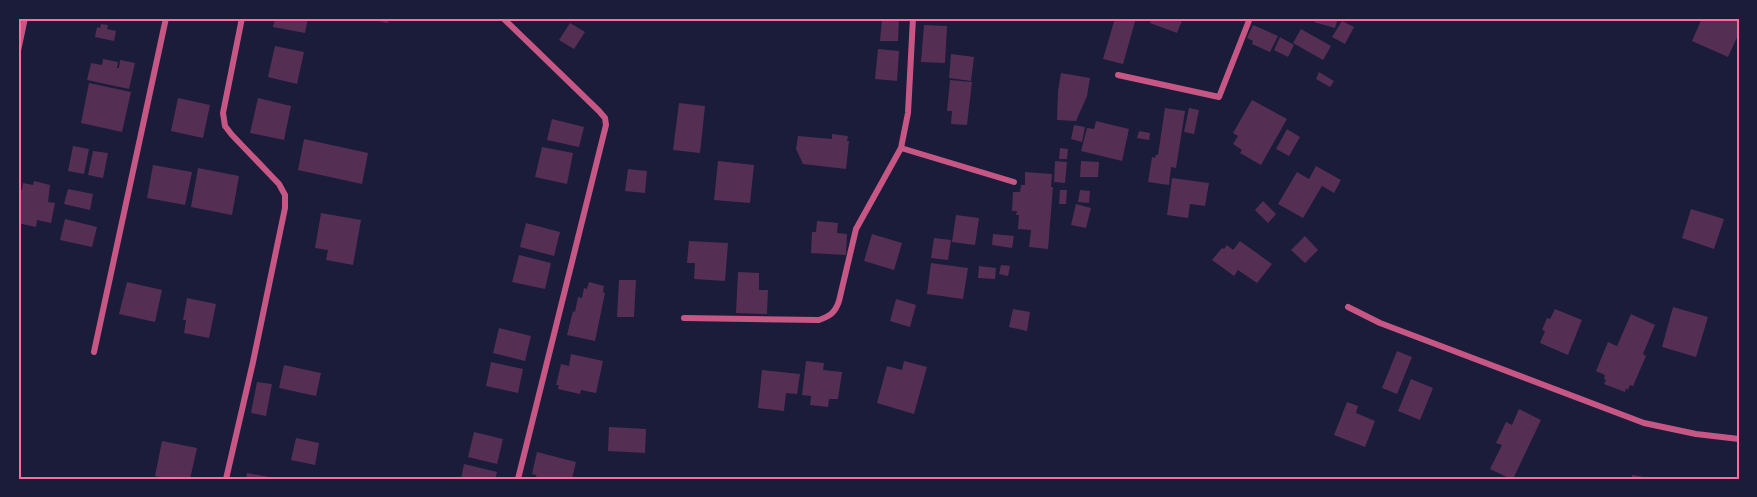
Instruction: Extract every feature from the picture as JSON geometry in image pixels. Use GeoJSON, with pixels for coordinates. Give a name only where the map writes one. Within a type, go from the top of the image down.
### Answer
{"type":"FeatureCollection","features":[{"type":"Feature","properties":{"kind":"street"},"geometry":{"type":"LineString","coordinates":[[18,51],[25,18]]}},
{"type":"Feature","properties":{"kind":"street"},"geometry":{"type":"LineString","coordinates":[[94,352],[166,18]]}},
{"type":"Feature","properties":{"kind":"street"},"geometry":{"type":"LineString","coordinates":[[226,479],[254,362],[285,208],[285,195],[279,184],[225,126],[223,113],[242,18]]}},
{"type":"Feature","properties":{"kind":"street"},"geometry":{"type":"LineString","coordinates":[[503,18],[599,111],[605,118],[606,125],[518,479]]}},
{"type":"Feature","properties":{"kind":"street"},"geometry":{"type":"LineString","coordinates":[[684,318],[819,320],[835,312],[856,229],[901,148],[908,113],[913,18]]}},
{"type":"Feature","properties":{"kind":"street"},"geometry":{"type":"LineString","coordinates":[[1118,75],[1219,97],[1250,18]]}},
{"type":"Feature","properties":{"kind":"street"},"geometry":{"type":"LineString","coordinates":[[901,148],[1014,182]]}},
{"type":"Feature","properties":{"kind":"street"},"geometry":{"type":"LineString","coordinates":[[1348,307],[1380,323],[1644,423],[1696,434],[1739,439]]}},
{"type":"Feature","properties":{"kind":"building"},"geometry":{"type":"Polygon","coordinates":[[[275,18],[308,18],[305,33],[273,27],[275,18]]]}},
{"type":"Feature","properties":{"kind":"building"},"geometry":{"type":"Polygon","coordinates":[[[374,18],[389,18],[388,23],[374,20],[374,18]]]}},
{"type":"Feature","properties":{"kind":"building"},"geometry":{"type":"Polygon","coordinates":[[[882,18],[899,18],[898,41],[880,41],[882,18]]]}},
{"type":"Feature","properties":{"kind":"building"},"geometry":{"type":"Polygon","coordinates":[[[1115,18],[1136,18],[1123,64],[1103,59],[1115,18]]]}},
{"type":"Feature","properties":{"kind":"building"},"geometry":{"type":"Polygon","coordinates":[[[1152,18],[1183,18],[1177,33],[1150,23],[1152,18]]]}},
{"type":"Feature","properties":{"kind":"building"},"geometry":{"type":"Polygon","coordinates":[[[1316,18],[1338,18],[1335,28],[1314,22],[1316,18]]]}},
{"type":"Feature","properties":{"kind":"building"},"geometry":{"type":"Polygon","coordinates":[[[1702,18],[1739,20],[1739,33],[1728,57],[1692,41],[1702,18]]]}},
{"type":"Feature","properties":{"kind":"building"},"geometry":{"type":"Polygon","coordinates":[[[1342,21],[1354,27],[1345,44],[1332,37],[1342,21]]]}},
{"type":"Feature","properties":{"kind":"building"},"geometry":{"type":"Polygon","coordinates":[[[570,23],[585,32],[574,49],[559,40],[570,23]]]}},
{"type":"Feature","properties":{"kind":"building"},"geometry":{"type":"Polygon","coordinates":[[[101,24],[108,25],[107,29],[116,31],[114,41],[95,37],[97,27],[100,28],[101,24]]]}},
{"type":"Feature","properties":{"kind":"building"},"geometry":{"type":"Polygon","coordinates":[[[924,25],[947,26],[945,63],[921,62],[924,25]]]}},
{"type":"Feature","properties":{"kind":"building"},"geometry":{"type":"Polygon","coordinates":[[[1253,25],[1278,36],[1270,52],[1252,44],[1253,41],[1247,38],[1253,25]]]}},
{"type":"Feature","properties":{"kind":"building"},"geometry":{"type":"Polygon","coordinates":[[[1301,29],[1331,46],[1323,60],[1293,43],[1301,29]]]}},
{"type":"Feature","properties":{"kind":"building"},"geometry":{"type":"Polygon","coordinates":[[[1280,37],[1294,45],[1288,57],[1274,50],[1280,37]]]}},
{"type":"Feature","properties":{"kind":"building"},"geometry":{"type":"Polygon","coordinates":[[[275,46],[304,52],[297,84],[268,77],[275,46]]]}},
{"type":"Feature","properties":{"kind":"building"},"geometry":{"type":"Polygon","coordinates":[[[878,49],[899,51],[897,81],[875,79],[878,49]]]}},
{"type":"Feature","properties":{"kind":"building"},"geometry":{"type":"Polygon","coordinates":[[[951,54],[974,57],[971,81],[949,78],[951,54]]]}},
{"type":"Feature","properties":{"kind":"building"},"geometry":{"type":"Polygon","coordinates":[[[103,59],[118,62],[117,68],[119,68],[120,60],[135,63],[129,89],[87,80],[91,63],[102,65],[103,59]]]}},
{"type":"Feature","properties":{"kind":"building"},"geometry":{"type":"Polygon","coordinates":[[[1319,72],[1334,81],[1330,87],[1316,79],[1319,72]]]}},
{"type":"Feature","properties":{"kind":"building"},"geometry":{"type":"Polygon","coordinates":[[[1061,73],[1090,78],[1087,96],[1076,121],[1057,120],[1061,73]]]}},
{"type":"Feature","properties":{"kind":"building"},"geometry":{"type":"Polygon","coordinates":[[[950,80],[972,82],[967,125],[951,124],[952,111],[947,111],[950,80]]]}},
{"type":"Feature","properties":{"kind":"building"},"geometry":{"type":"Polygon","coordinates":[[[89,83],[131,92],[122,132],[81,123],[89,83]]]}},
{"type":"Feature","properties":{"kind":"building"},"geometry":{"type":"Polygon","coordinates":[[[178,98],[210,105],[203,138],[171,131],[178,98]]]}},
{"type":"Feature","properties":{"kind":"building"},"geometry":{"type":"Polygon","coordinates":[[[258,98],[291,106],[284,140],[250,133],[258,98]]]}},
{"type":"Feature","properties":{"kind":"building"},"geometry":{"type":"Polygon","coordinates":[[[1252,100],[1287,119],[1261,165],[1240,153],[1242,150],[1233,144],[1238,136],[1233,133],[1252,100]]]}},
{"type":"Feature","properties":{"kind":"building"},"geometry":{"type":"Polygon","coordinates":[[[679,103],[705,106],[700,153],[673,150],[679,103]]]}},
{"type":"Feature","properties":{"kind":"building"},"geometry":{"type":"Polygon","coordinates":[[[1165,108],[1185,111],[1176,168],[1171,167],[1169,185],[1148,182],[1152,157],[1155,158],[1158,155],[1165,108]]]}},
{"type":"Feature","properties":{"kind":"building"},"geometry":{"type":"Polygon","coordinates":[[[1189,108],[1199,110],[1194,134],[1184,132],[1189,108]]]}},
{"type":"Feature","properties":{"kind":"building"},"geometry":{"type":"Polygon","coordinates":[[[552,119],[584,127],[579,147],[547,140],[552,119]]]}},
{"type":"Feature","properties":{"kind":"building"},"geometry":{"type":"Polygon","coordinates":[[[1096,121],[1129,129],[1122,161],[1081,151],[1087,128],[1094,129],[1096,121]]]}},
{"type":"Feature","properties":{"kind":"building"},"geometry":{"type":"Polygon","coordinates":[[[1074,125],[1085,127],[1082,142],[1071,139],[1074,125]]]}},
{"type":"Feature","properties":{"kind":"building"},"geometry":{"type":"Polygon","coordinates":[[[1287,129],[1300,137],[1289,156],[1276,149],[1287,129]]]}},
{"type":"Feature","properties":{"kind":"building"},"geometry":{"type":"Polygon","coordinates":[[[1139,131],[1150,133],[1149,140],[1137,138],[1139,131]]]}},
{"type":"Feature","properties":{"kind":"building"},"geometry":{"type":"Polygon","coordinates":[[[832,134],[848,136],[846,169],[803,164],[796,149],[798,136],[832,139],[832,134]]]}},
{"type":"Feature","properties":{"kind":"building"},"geometry":{"type":"Polygon","coordinates":[[[304,139],[368,153],[362,184],[298,170],[304,139]]]}},
{"type":"Feature","properties":{"kind":"building"},"geometry":{"type":"Polygon","coordinates":[[[73,146],[89,149],[84,174],[68,171],[73,146]]]}},
{"type":"Feature","properties":{"kind":"building"},"geometry":{"type":"Polygon","coordinates":[[[542,147],[573,153],[567,184],[535,177],[542,147]]]}},
{"type":"Feature","properties":{"kind":"building"},"geometry":{"type":"Polygon","coordinates":[[[1060,148],[1068,149],[1067,159],[1059,159],[1060,148]]]}},
{"type":"Feature","properties":{"kind":"building"},"geometry":{"type":"Polygon","coordinates":[[[93,151],[108,153],[103,178],[88,175],[93,151]]]}},
{"type":"Feature","properties":{"kind":"building"},"geometry":{"type":"Polygon","coordinates":[[[718,161],[754,165],[750,203],[714,200],[718,161]]]}},
{"type":"Feature","properties":{"kind":"building"},"geometry":{"type":"Polygon","coordinates":[[[1055,161],[1067,162],[1065,183],[1054,182],[1055,161]]]}},
{"type":"Feature","properties":{"kind":"building"},"geometry":{"type":"Polygon","coordinates":[[[1081,161],[1099,162],[1098,177],[1080,177],[1081,161]]]}},
{"type":"Feature","properties":{"kind":"building"},"geometry":{"type":"Polygon","coordinates":[[[153,165],[192,172],[185,205],[147,198],[153,165]]]}},
{"type":"Feature","properties":{"kind":"building"},"geometry":{"type":"Polygon","coordinates":[[[1316,166],[1341,180],[1334,193],[1322,186],[1303,218],[1278,204],[1297,172],[1309,179],[1316,166]]]}},
{"type":"Feature","properties":{"kind":"building"},"geometry":{"type":"Polygon","coordinates":[[[198,168],[239,176],[232,215],[191,207],[198,168]]]}},
{"type":"Feature","properties":{"kind":"building"},"geometry":{"type":"Polygon","coordinates":[[[628,169],[647,171],[645,193],[625,191],[628,169]]]}},
{"type":"Feature","properties":{"kind":"building"},"geometry":{"type":"Polygon","coordinates":[[[1025,172],[1052,174],[1048,249],[1029,247],[1031,230],[1018,229],[1019,215],[1016,215],[1017,211],[1012,211],[1013,192],[1020,192],[1021,185],[1025,185],[1025,172]]]}},
{"type":"Feature","properties":{"kind":"building"},"geometry":{"type":"Polygon","coordinates":[[[1172,178],[1209,183],[1205,206],[1190,204],[1188,218],[1167,215],[1172,178]]]}},
{"type":"Feature","properties":{"kind":"building"},"geometry":{"type":"Polygon","coordinates":[[[34,181],[50,185],[48,202],[55,203],[51,223],[37,220],[36,227],[18,223],[18,190],[22,190],[23,183],[33,185],[34,181]]]}},
{"type":"Feature","properties":{"kind":"building"},"geometry":{"type":"Polygon","coordinates":[[[68,189],[93,194],[90,210],[64,204],[68,189]]]}},
{"type":"Feature","properties":{"kind":"building"},"geometry":{"type":"Polygon","coordinates":[[[1060,190],[1067,190],[1066,204],[1059,204],[1060,190]]]}},
{"type":"Feature","properties":{"kind":"building"},"geometry":{"type":"Polygon","coordinates":[[[1080,190],[1090,191],[1089,203],[1078,202],[1080,190]]]}},
{"type":"Feature","properties":{"kind":"building"},"geometry":{"type":"Polygon","coordinates":[[[1263,201],[1276,214],[1268,223],[1255,210],[1263,201]]]}},
{"type":"Feature","properties":{"kind":"building"},"geometry":{"type":"Polygon","coordinates":[[[1076,204],[1091,208],[1086,228],[1071,225],[1076,204]]]}},
{"type":"Feature","properties":{"kind":"building"},"geometry":{"type":"Polygon","coordinates":[[[1691,209],[1724,219],[1714,249],[1682,238],[1691,209]]]}},
{"type":"Feature","properties":{"kind":"building"},"geometry":{"type":"Polygon","coordinates":[[[321,213],[361,220],[353,265],[326,260],[328,250],[315,248],[321,213]]]}},
{"type":"Feature","properties":{"kind":"building"},"geometry":{"type":"Polygon","coordinates":[[[956,215],[979,218],[975,245],[952,242],[956,215]]]}},
{"type":"Feature","properties":{"kind":"building"},"geometry":{"type":"Polygon","coordinates":[[[65,219],[97,227],[92,247],[60,240],[65,219]]]}},
{"type":"Feature","properties":{"kind":"building"},"geometry":{"type":"Polygon","coordinates":[[[817,221],[838,223],[837,233],[847,234],[846,255],[811,253],[812,232],[816,232],[817,221]]]}},
{"type":"Feature","properties":{"kind":"building"},"geometry":{"type":"Polygon","coordinates":[[[526,223],[560,232],[554,256],[520,247],[526,223]]]}},
{"type":"Feature","properties":{"kind":"building"},"geometry":{"type":"Polygon","coordinates":[[[872,234],[902,243],[894,270],[864,261],[872,234]]]}},
{"type":"Feature","properties":{"kind":"building"},"geometry":{"type":"Polygon","coordinates":[[[993,234],[1014,236],[1012,248],[992,245],[993,234]]]}},
{"type":"Feature","properties":{"kind":"building"},"geometry":{"type":"Polygon","coordinates":[[[1305,236],[1318,250],[1305,263],[1291,250],[1305,236]]]}},
{"type":"Feature","properties":{"kind":"building"},"geometry":{"type":"Polygon","coordinates":[[[934,238],[951,240],[948,260],[931,258],[934,238]]]}},
{"type":"Feature","properties":{"kind":"building"},"geometry":{"type":"Polygon","coordinates":[[[689,241],[728,243],[725,281],[694,279],[695,263],[687,263],[689,241]]]}},
{"type":"Feature","properties":{"kind":"building"},"geometry":{"type":"Polygon","coordinates":[[[1240,241],[1272,264],[1257,283],[1238,270],[1234,276],[1212,260],[1222,248],[1224,249],[1227,245],[1233,250],[1240,241]]]}},
{"type":"Feature","properties":{"kind":"building"},"geometry":{"type":"Polygon","coordinates":[[[519,255],[551,263],[545,289],[512,282],[519,255]]]}},
{"type":"Feature","properties":{"kind":"building"},"geometry":{"type":"Polygon","coordinates":[[[931,263],[968,268],[963,299],[927,294],[931,263]]]}},
{"type":"Feature","properties":{"kind":"building"},"geometry":{"type":"Polygon","coordinates":[[[1001,265],[1010,266],[1008,276],[999,274],[1001,265]]]}},
{"type":"Feature","properties":{"kind":"building"},"geometry":{"type":"Polygon","coordinates":[[[979,266],[996,268],[995,279],[978,278],[979,266]]]}},
{"type":"Feature","properties":{"kind":"building"},"geometry":{"type":"Polygon","coordinates":[[[738,272],[759,273],[759,290],[768,290],[767,314],[736,313],[738,272]]]}},
{"type":"Feature","properties":{"kind":"building"},"geometry":{"type":"Polygon","coordinates":[[[619,280],[636,280],[634,317],[617,317],[619,280]]]}},
{"type":"Feature","properties":{"kind":"building"},"geometry":{"type":"Polygon","coordinates":[[[127,282],[162,290],[155,322],[119,314],[127,282]]]}},
{"type":"Feature","properties":{"kind":"building"},"geometry":{"type":"Polygon","coordinates":[[[589,282],[604,286],[603,292],[605,293],[595,341],[567,335],[578,297],[582,298],[584,288],[587,289],[589,282]]]}},
{"type":"Feature","properties":{"kind":"building"},"geometry":{"type":"Polygon","coordinates":[[[187,298],[216,304],[209,338],[184,333],[186,320],[183,320],[187,298]]]}},
{"type":"Feature","properties":{"kind":"building"},"geometry":{"type":"Polygon","coordinates":[[[896,299],[916,305],[910,327],[890,321],[896,299]]]}},
{"type":"Feature","properties":{"kind":"building"},"geometry":{"type":"Polygon","coordinates":[[[1673,307],[1708,317],[1696,357],[1662,347],[1673,307]]]}},
{"type":"Feature","properties":{"kind":"building"},"geometry":{"type":"Polygon","coordinates":[[[1013,309],[1030,312],[1027,331],[1009,327],[1013,309]]]}},
{"type":"Feature","properties":{"kind":"building"},"geometry":{"type":"Polygon","coordinates":[[[1555,309],[1582,320],[1568,355],[1540,343],[1547,318],[1550,319],[1555,309]]]}},
{"type":"Feature","properties":{"kind":"building"},"geometry":{"type":"Polygon","coordinates":[[[1631,314],[1655,325],[1643,354],[1646,356],[1633,386],[1630,385],[1628,390],[1626,388],[1625,392],[1604,384],[1605,375],[1596,371],[1608,342],[1617,346],[1631,314]]]}},
{"type":"Feature","properties":{"kind":"building"},"geometry":{"type":"Polygon","coordinates":[[[499,328],[531,336],[525,361],[493,353],[499,328]]]}},
{"type":"Feature","properties":{"kind":"building"},"geometry":{"type":"Polygon","coordinates":[[[1397,351],[1412,357],[1397,394],[1382,388],[1397,351]]]}},
{"type":"Feature","properties":{"kind":"building"},"geometry":{"type":"Polygon","coordinates":[[[571,354],[603,361],[596,393],[581,390],[580,394],[558,389],[559,385],[556,385],[561,364],[569,366],[571,354]]]}},
{"type":"Feature","properties":{"kind":"building"},"geometry":{"type":"Polygon","coordinates":[[[806,361],[824,363],[823,370],[842,372],[838,399],[829,399],[828,407],[810,405],[811,396],[802,395],[806,361]]]}},
{"type":"Feature","properties":{"kind":"building"},"geometry":{"type":"Polygon","coordinates":[[[904,361],[927,367],[914,414],[877,403],[887,366],[902,370],[904,361]]]}},
{"type":"Feature","properties":{"kind":"building"},"geometry":{"type":"Polygon","coordinates":[[[491,362],[523,369],[518,393],[486,386],[491,362]]]}},
{"type":"Feature","properties":{"kind":"building"},"geometry":{"type":"Polygon","coordinates":[[[284,365],[321,373],[316,396],[279,388],[284,365]]]}},
{"type":"Feature","properties":{"kind":"building"},"geometry":{"type":"Polygon","coordinates":[[[762,370],[800,374],[797,394],[786,393],[784,411],[758,408],[762,370]]]}},
{"type":"Feature","properties":{"kind":"building"},"geometry":{"type":"Polygon","coordinates":[[[1411,379],[1433,388],[1420,420],[1398,411],[1411,379]]]}},
{"type":"Feature","properties":{"kind":"building"},"geometry":{"type":"Polygon","coordinates":[[[257,382],[272,384],[266,416],[251,413],[257,382]]]}},
{"type":"Feature","properties":{"kind":"building"},"geometry":{"type":"Polygon","coordinates":[[[1347,402],[1358,406],[1356,413],[1375,421],[1365,447],[1334,435],[1347,402]]]}},
{"type":"Feature","properties":{"kind":"building"},"geometry":{"type":"Polygon","coordinates":[[[1519,409],[1541,420],[1511,479],[1490,469],[1502,445],[1496,443],[1506,422],[1512,425],[1519,409]]]}},
{"type":"Feature","properties":{"kind":"building"},"geometry":{"type":"Polygon","coordinates":[[[609,427],[646,429],[645,453],[608,451],[609,427]]]}},
{"type":"Feature","properties":{"kind":"building"},"geometry":{"type":"Polygon","coordinates":[[[474,432],[503,439],[497,464],[468,457],[474,432]]]}},
{"type":"Feature","properties":{"kind":"building"},"geometry":{"type":"Polygon","coordinates":[[[296,438],[319,443],[315,465],[291,460],[296,438]]]}},
{"type":"Feature","properties":{"kind":"building"},"geometry":{"type":"Polygon","coordinates":[[[162,441],[197,448],[190,479],[155,476],[162,441]]]}},
{"type":"Feature","properties":{"kind":"building"},"geometry":{"type":"Polygon","coordinates":[[[537,452],[576,462],[572,479],[537,479],[536,475],[532,474],[537,452]]]}},
{"type":"Feature","properties":{"kind":"building"},"geometry":{"type":"Polygon","coordinates":[[[464,464],[497,472],[495,479],[461,479],[464,464]]]}},
{"type":"Feature","properties":{"kind":"building"},"geometry":{"type":"Polygon","coordinates":[[[247,473],[274,478],[274,479],[246,479],[247,473]]]}},
{"type":"Feature","properties":{"kind":"building"},"geometry":{"type":"Polygon","coordinates":[[[1632,475],[1649,478],[1649,479],[1632,479],[1632,475]]]}}]}
